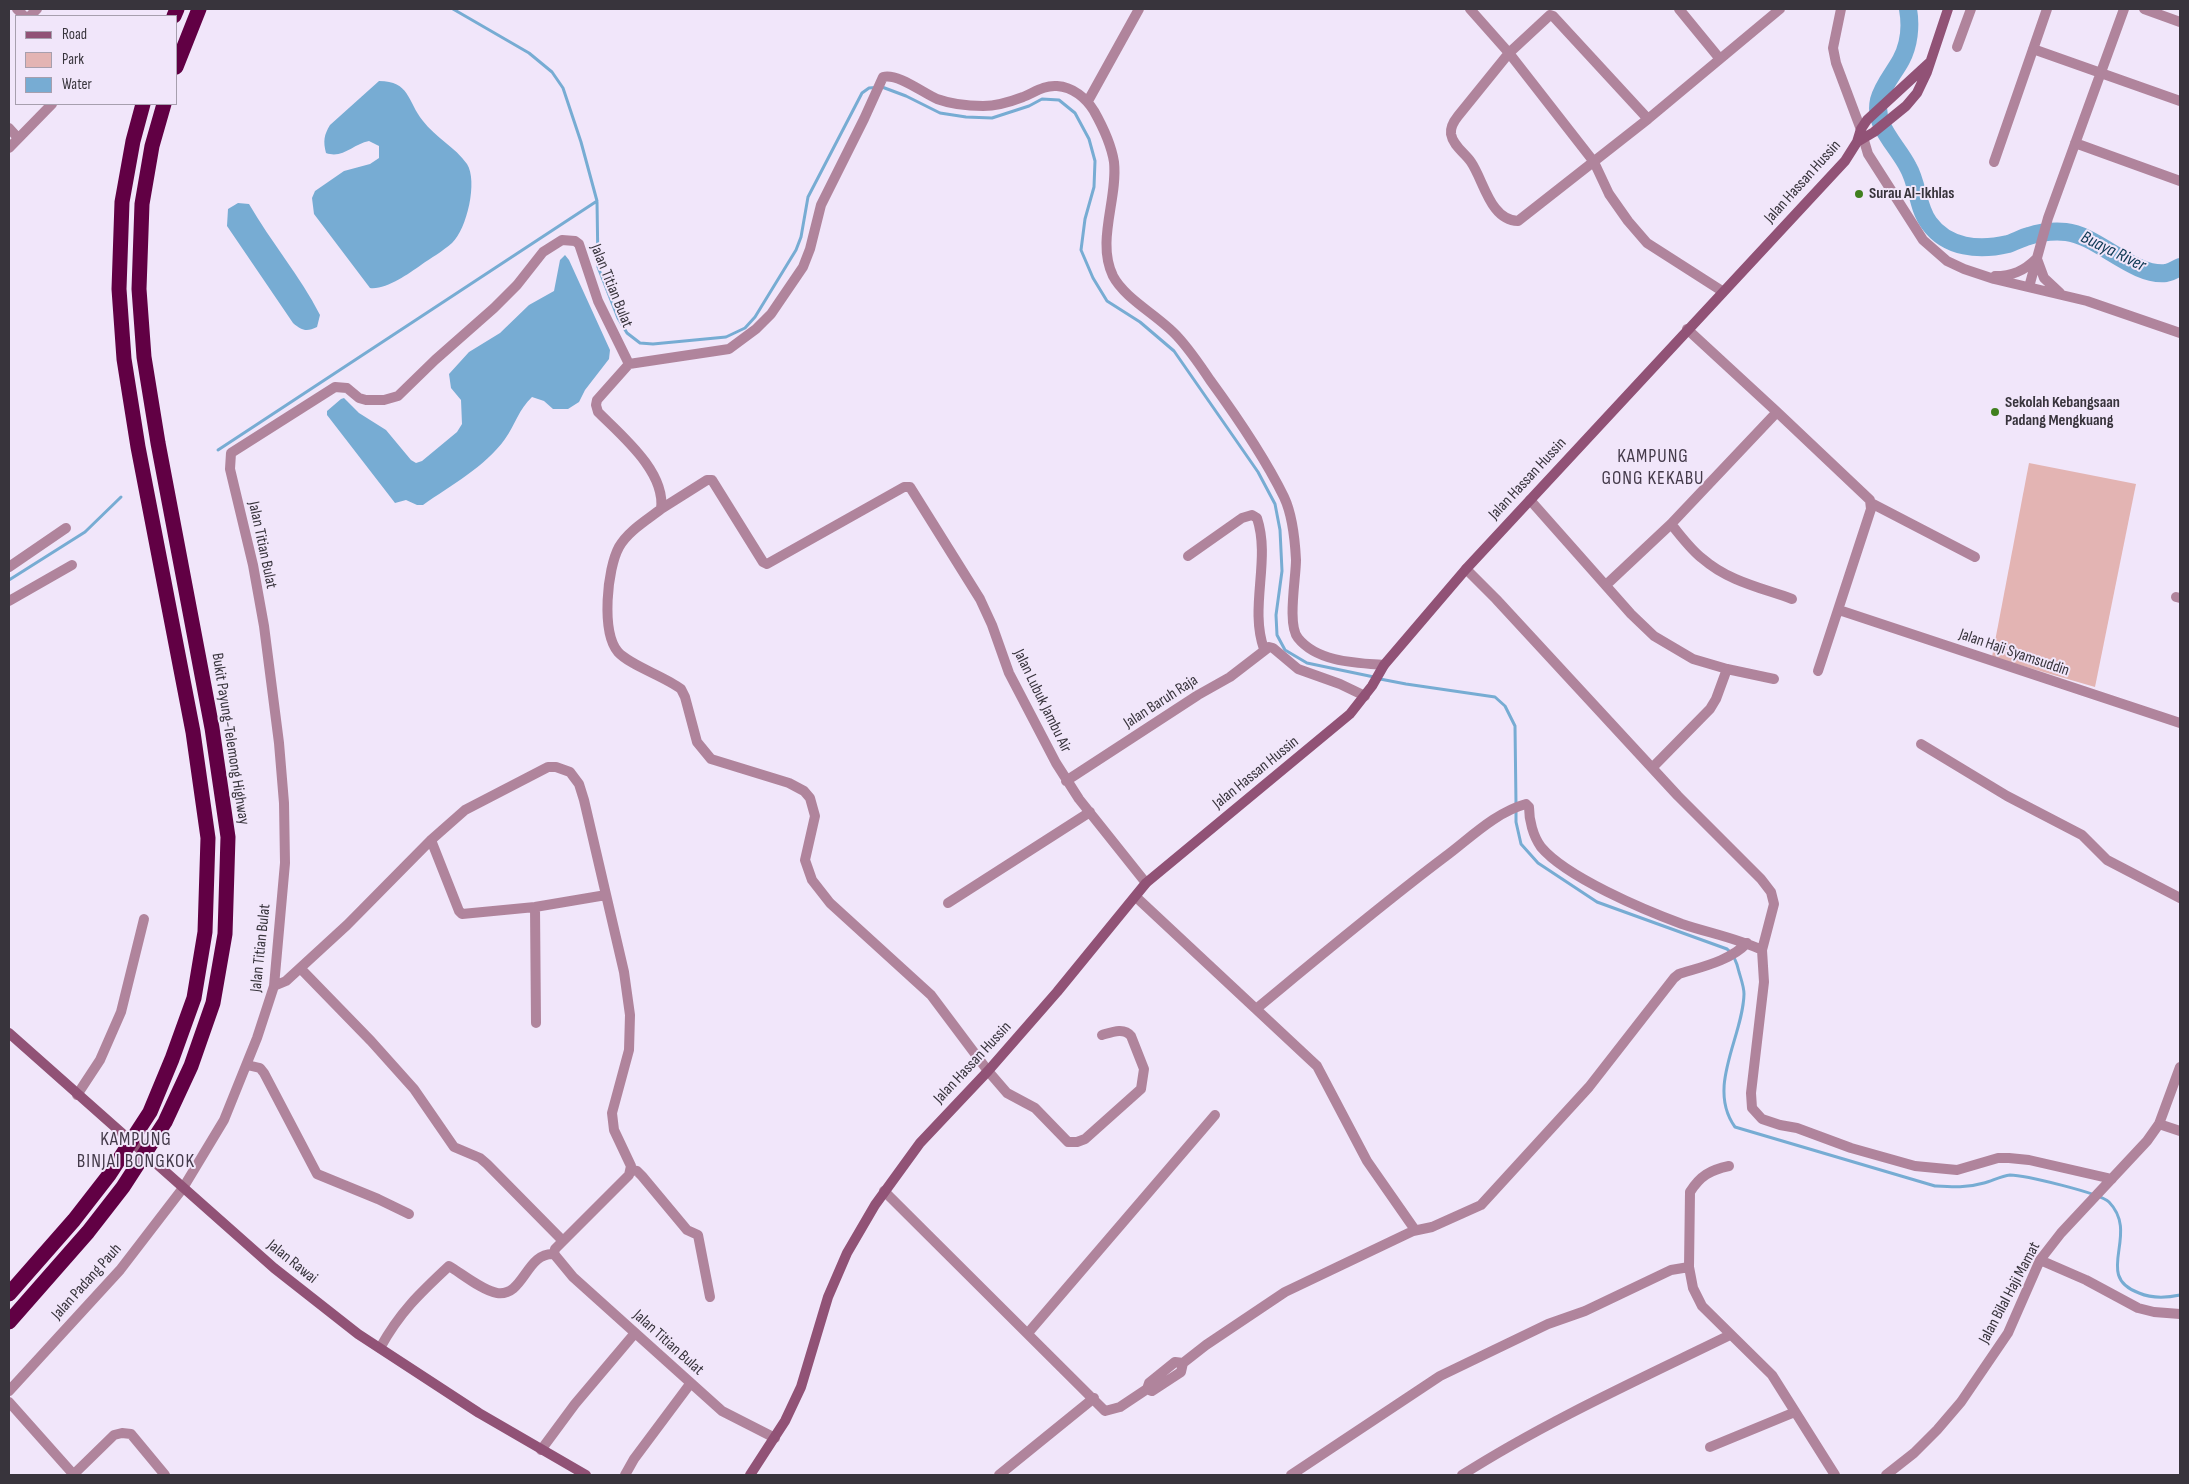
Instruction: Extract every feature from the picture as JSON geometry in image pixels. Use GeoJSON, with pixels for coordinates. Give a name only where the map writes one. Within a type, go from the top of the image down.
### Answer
{"type":"FeatureCollection","features":[{"type":"Feature","properties":{"kind":"highway"},"geometry":{"type":"LineString","coordinates":[[178,62],[199,9]]}},
{"type":"Feature","properties":{"kind":"highway"},"geometry":{"type":"LineString","coordinates":[[9,1294],[74,1220],[109,1175],[150,1112],[194,998],[205,932],[208,838],[193,732],[138,447],[124,359],[119,290],[122,202],[133,141],[143,105]]}},
{"type":"Feature","properties":{"kind":"highway","name":"Bukit Payung-Telemong Highway"},"geometry":{"type":"LineString","coordinates":[[9,1322],[88,1232],[123,1187],[165,1122],[191,1066],[213,1003],[225,934],[228,837],[211,719],[158,444],[144,357],[139,289],[142,204],[152,146],[164,105]]}},
{"type":"Feature","properties":{"kind":"street"},"geometry":{"type":"LineString","coordinates":[[1088,101],[1139,9]]}},
{"type":"Feature","properties":{"kind":"street"},"geometry":{"type":"LineString","coordinates":[[1470,9],[1509,53],[1594,162],[1609,194],[1628,221],[1647,243],[1722,291]]}},
{"type":"Feature","properties":{"kind":"street"},"geometry":{"type":"LineString","coordinates":[[1679,9],[1720,59]]}},
{"type":"Feature","properties":{"kind":"street"},"geometry":{"type":"LineString","coordinates":[[1648,119],[1553,16],[1547,16],[1509,53],[1458,116],[1451,129],[1455,142],[1471,161],[1482,187],[1502,215],[1513,221],[1522,219],[1648,119],[1780,9]]}},
{"type":"Feature","properties":{"kind":"street"},"geometry":{"type":"LineString","coordinates":[[1841,9],[1833,48],[1836,62],[1864,125]]}},
{"type":"Feature","properties":{"kind":"street","name":"Jalan Hassan Hussin"},"geometry":{"type":"LineString","coordinates":[[750,1475],[785,1421],[801,1387],[835,1277],[855,1236],[884,1191],[930,1131],[988,1072],[1058,992],[1146,883],[1350,714],[1372,686],[1382,667],[1466,569],[1722,291],[1840,167],[1860,141],[1906,106],[1923,83],[1948,9]]}},
{"type":"Feature","properties":{"kind":"street"},"geometry":{"type":"LineString","coordinates":[[1957,47],[1970,9]]}},
{"type":"Feature","properties":{"kind":"street"},"geometry":{"type":"LineString","coordinates":[[1994,162],[2047,9]]}},
{"type":"Feature","properties":{"kind":"street"},"geometry":{"type":"LineString","coordinates":[[2029,287],[2048,218],[2124,9]]}},
{"type":"Feature","properties":{"kind":"street"},"geometry":{"type":"LineString","coordinates":[[2144,9],[2180,22]]}},
{"type":"Feature","properties":{"kind":"street"},"geometry":{"type":"LineString","coordinates":[[2033,49],[2180,101]]}},
{"type":"Feature","properties":{"kind":"street","name":"Jalan Hassan Hussin"},"geometry":{"type":"LineString","coordinates":[[1860,141],[1864,125],[1929,63]]}},
{"type":"Feature","properties":{"kind":"street"},"geometry":{"type":"LineString","coordinates":[[1102,1035],[1118,1031],[1128,1032],[1144,1069],[1143,1083],[1137,1094],[1085,1139],[1077,1142],[1068,1142],[1040,1112],[1007,1093],[988,1072],[930,995],[830,903],[812,880],[804,860],[815,816],[810,798],[804,791],[789,783],[711,759],[698,742],[685,696],[681,690],[624,656],[614,645],[611,635],[608,603],[614,560],[619,547],[628,535],[661,509],[661,491],[650,469],[596,409],[597,400],[629,364],[729,349],[756,329],[771,314],[803,267],[810,250],[821,205],[864,119],[881,79],[888,76],[918,88],[937,99],[983,106],[1005,103],[1024,97],[1041,88],[1051,86],[1068,88],[1088,101],[1109,140],[1114,163],[1113,192],[1106,250],[1109,266],[1115,279],[1123,289],[1177,336],[1240,421],[1284,498],[1291,518],[1296,558],[1293,620],[1297,637],[1306,645],[1329,656],[1382,667]]}},
{"type":"Feature","properties":{"kind":"street"},"geometry":{"type":"LineString","coordinates":[[9,148],[51,105]]}},
{"type":"Feature","properties":{"kind":"street"},"geometry":{"type":"LineString","coordinates":[[9,128],[18,138]]}},
{"type":"Feature","properties":{"kind":"street"},"geometry":{"type":"LineString","coordinates":[[1860,141],[1923,240],[1947,261],[1964,269],[2061,294],[2180,333]]}},
{"type":"Feature","properties":{"kind":"street"},"geometry":{"type":"LineString","coordinates":[[2075,143],[2180,181]]}},
{"type":"Feature","properties":{"kind":"street","name":"Jalan Titian Bulat"},"geometry":{"type":"LineString","coordinates":[[183,1188],[224,1120],[247,1065],[274,986],[285,863],[284,803],[279,743],[264,626],[232,478],[229,461],[231,453],[335,387],[347,388],[361,399],[366,400],[384,400],[398,396],[435,360],[494,308],[517,284],[543,252],[562,240],[575,241],[579,244],[598,301],[629,364]]}},
{"type":"Feature","properties":{"kind":"street"},"geometry":{"type":"LineString","coordinates":[[1987,276],[2016,273],[2024,269],[2037,256]]}},
{"type":"Feature","properties":{"kind":"street"},"geometry":{"type":"LineString","coordinates":[[2037,256],[2044,278],[2061,294]]}},
{"type":"Feature","properties":{"kind":"street"},"geometry":{"type":"LineString","coordinates":[[1687,329],[1869,498],[1871,503],[1974,557]]}},
{"type":"Feature","properties":{"kind":"street"},"geometry":{"type":"LineString","coordinates":[[1606,585],[1671,524],[1777,412]]}},
{"type":"Feature","properties":{"kind":"street","name":"Jalan Lubuk Jambu Air"},"geometry":{"type":"LineString","coordinates":[[661,509],[707,480],[712,480],[763,562],[768,564],[904,486],[912,488],[980,599],[992,625],[1009,673],[1066,781],[1146,883]]}},
{"type":"Feature","properties":{"kind":"street"},"geometry":{"type":"LineString","coordinates":[[1530,500],[1642,626],[1661,641],[1693,659],[1727,669],[1774,679]]}},
{"type":"Feature","properties":{"kind":"street"},"geometry":{"type":"LineString","coordinates":[[1818,671],[1839,610],[1871,503]]}},
{"type":"Feature","properties":{"kind":"street"},"geometry":{"type":"LineString","coordinates":[[1188,556],[1242,518],[1252,515],[1257,518],[1261,555],[1258,633],[1268,648],[1298,669],[1340,684],[1365,696]]}},
{"type":"Feature","properties":{"kind":"street"},"geometry":{"type":"LineString","coordinates":[[1671,524],[1701,558],[1715,569],[1729,577],[1792,599]]}},
{"type":"Feature","properties":{"kind":"street"},"geometry":{"type":"LineString","coordinates":[[9,567],[66,528]]}},
{"type":"Feature","properties":{"kind":"street"},"geometry":{"type":"LineString","coordinates":[[9,600],[72,565]]}},
{"type":"Feature","properties":{"kind":"street"},"geometry":{"type":"LineString","coordinates":[[1466,569],[1496,598],[1652,768],[1761,879],[1771,892],[1774,904],[1762,950],[1764,982],[1751,1104],[1754,1111],[1762,1119],[1780,1126],[1797,1128],[1851,1148],[1915,1166],[1957,1170],[1998,1158],[2010,1158],[2029,1160],[2112,1179]]}},
{"type":"Feature","properties":{"kind":"street","name":"Jalan Haji Syamsuddin"},"geometry":{"type":"LineString","coordinates":[[1839,610],[2180,723]]}},
{"type":"Feature","properties":{"kind":"street","name":"Jalan Baruh Raja"},"geometry":{"type":"LineString","coordinates":[[1066,781],[1190,700],[1230,677],[1268,648]]}},
{"type":"Feature","properties":{"kind":"street"},"geometry":{"type":"LineString","coordinates":[[1652,768],[1710,709],[1716,699],[1727,669]]}},
{"type":"Feature","properties":{"kind":"street"},"geometry":{"type":"LineString","coordinates":[[1921,744],[2008,796],[2082,836],[2107,860],[2180,898]]}},
{"type":"Feature","properties":{"kind":"street"},"geometry":{"type":"LineString","coordinates":[[274,986],[286,981],[347,925],[431,840],[465,810],[548,767],[563,768],[570,772],[579,784],[624,972],[630,1024],[629,1050],[615,1094],[612,1122],[630,1161],[631,1170],[594,1211],[555,1249],[554,1254],[546,1254],[539,1257],[513,1289],[505,1293],[490,1291],[449,1266],[394,1322],[380,1348]]}},
{"type":"Feature","properties":{"kind":"street"},"geometry":{"type":"LineString","coordinates":[[1256,1009],[1401,890],[1507,811],[1522,805],[1528,806],[1530,822],[1540,845],[1570,871],[1614,894],[1682,924],[1744,946],[1762,950]]}},
{"type":"Feature","properties":{"kind":"street"},"geometry":{"type":"LineString","coordinates":[[948,903],[1090,812]]}},
{"type":"Feature","properties":{"kind":"street"},"geometry":{"type":"LineString","coordinates":[[431,840],[462,914],[536,907],[606,895]]}},
{"type":"Feature","properties":{"kind":"street"},"geometry":{"type":"LineString","coordinates":[[1136,897],[1317,1066],[1367,1161],[1413,1227],[1413,1231]]}},
{"type":"Feature","properties":{"kind":"street"},"geometry":{"type":"LineString","coordinates":[[536,907],[536,1023]]}},
{"type":"Feature","properties":{"kind":"street"},"geometry":{"type":"LineString","coordinates":[[77,1095],[100,1060],[122,1012],[144,920]]}},
{"type":"Feature","properties":{"kind":"street"},"geometry":{"type":"LineString","coordinates":[[884,1191],[1107,1411],[1120,1407],[1146,1389],[1152,1391],[1181,1372],[1183,1363],[1206,1344],[1286,1292],[1413,1231],[1432,1228],[1481,1205],[1589,1087],[1674,978],[1679,974],[1722,960],[1744,946]]}},
{"type":"Feature","properties":{"kind":"street"},"geometry":{"type":"LineString","coordinates":[[300,968],[371,1041],[414,1089],[454,1147],[480,1158],[487,1164],[563,1241]]}},
{"type":"Feature","properties":{"kind":"street","name":"Jalan Rawai"},"geometry":{"type":"LineString","coordinates":[[9,1032],[77,1095],[274,1268],[358,1334],[479,1414],[586,1475]]}},
{"type":"Feature","properties":{"kind":"street"},"geometry":{"type":"LineString","coordinates":[[247,1065],[260,1068],[264,1073],[317,1174],[409,1214]]}},
{"type":"Feature","properties":{"kind":"street","name":"Jalan Bilal Haji Mamat"},"geometry":{"type":"LineString","coordinates":[[1886,1475],[1926,1442],[1962,1402],[2008,1333],[2040,1260],[2061,1233],[2147,1141],[2159,1124],[2180,1067]]}},
{"type":"Feature","properties":{"kind":"street"},"geometry":{"type":"LineString","coordinates":[[1028,1333],[1215,1115]]}},
{"type":"Feature","properties":{"kind":"street"},"geometry":{"type":"LineString","coordinates":[[2159,1124],[2180,1131]]}},
{"type":"Feature","properties":{"kind":"street"},"geometry":{"type":"LineString","coordinates":[[1729,1166],[1710,1170],[1696,1182],[1690,1192],[1689,1267],[1693,1288],[1702,1306],[1772,1375],[1834,1475]]}},
{"type":"Feature","properties":{"kind":"street"},"geometry":{"type":"LineString","coordinates":[[631,1170],[637,1171],[642,1176],[686,1230],[698,1235],[710,1296]]}},
{"type":"Feature","properties":{"kind":"street","name":"Jalan Padang Pauh"},"geometry":{"type":"LineString","coordinates":[[9,1391],[120,1270],[183,1188]]}},
{"type":"Feature","properties":{"kind":"street","name":"Jalan Titian Bulat"},"geometry":{"type":"LineString","coordinates":[[554,1254],[573,1277],[722,1411],[775,1438]]}},
{"type":"Feature","properties":{"kind":"street"},"geometry":{"type":"LineString","coordinates":[[2040,1260],[2086,1280],[2138,1308],[2154,1312],[2180,1314]]}},
{"type":"Feature","properties":{"kind":"street"},"geometry":{"type":"LineString","coordinates":[[1291,1475],[1440,1376],[1548,1324],[1610,1300],[1671,1270],[1689,1267]]}},
{"type":"Feature","properties":{"kind":"street"},"geometry":{"type":"LineString","coordinates":[[542,1450],[575,1404],[635,1333]]}},
{"type":"Feature","properties":{"kind":"street"},"geometry":{"type":"LineString","coordinates":[[1462,1475],[1492,1456],[1582,1407],[1730,1335]]}},
{"type":"Feature","properties":{"kind":"street"},"geometry":{"type":"LineString","coordinates":[[626,1475],[634,1459],[690,1384]]}},
{"type":"Feature","properties":{"kind":"street"},"geometry":{"type":"LineString","coordinates":[[999,1475],[1094,1398]]}},
{"type":"Feature","properties":{"kind":"street"},"geometry":{"type":"LineString","coordinates":[[9,1402],[74,1475],[114,1435],[122,1433],[131,1434],[165,1475]]}},
{"type":"Feature","properties":{"kind":"street"},"geometry":{"type":"LineString","coordinates":[[1710,1447],[1795,1412]]}},
{"type":"Feature","properties":{"kind":"green space"},"geometry":{"type":"Polygon","coordinates":[[[2029,463],[2136,484],[2095,687],[1992,657],[2029,463]]]}},
{"type":"Feature","properties":{"kind":"water"},"geometry":{"type":"Polygon","coordinates":[[[379,81],[397,84],[402,88],[428,127],[457,152],[467,164],[470,172],[471,193],[462,227],[452,243],[397,281],[383,287],[370,288],[314,214],[312,198],[315,191],[344,171],[370,164],[379,158],[379,146],[369,141],[338,154],[326,153],[324,142],[330,125],[379,81]]]}},
{"type":"Feature","properties":{"kind":"water"},"geometry":{"type":"Polygon","coordinates":[[[238,203],[249,204],[304,287],[320,315],[317,327],[305,330],[293,323],[227,226],[228,209],[238,203]]]}},
{"type":"Feature","properties":{"kind":"water"},"geometry":{"type":"Polygon","coordinates":[[[565,255],[610,350],[609,359],[585,390],[579,402],[568,409],[553,409],[544,401],[532,397],[505,439],[478,467],[423,505],[417,505],[406,500],[395,503],[327,415],[327,411],[344,398],[359,413],[386,430],[411,460],[416,463],[422,461],[457,432],[462,424],[461,400],[451,388],[449,374],[469,352],[500,333],[529,305],[554,291],[560,260],[565,255]]]}},
{"type":"Feature","properties":{"kind":"waterway"},"geometry":{"type":"LineString","coordinates":[[453,9],[529,53],[552,72],[563,88],[581,142],[597,201],[598,267],[618,318],[627,333],[640,343],[653,344],[726,337],[745,328],[755,317],[796,250],[801,237],[808,197],[862,93],[869,88],[882,87],[906,96],[940,113],[966,117],[992,118],[1029,106],[1042,99],[1059,100],[1075,113],[1089,139],[1095,161],[1094,187],[1085,219],[1081,250],[1093,278],[1107,301],[1140,322],[1174,351],[1258,472],[1275,504],[1280,530],[1282,571],[1276,615],[1277,635],[1285,650],[1307,663],[1374,677]]}},
{"type":"Feature","properties":{"kind":"waterway","name":"Buaya River"},"geometry":{"type":"LineString","coordinates":[[1908,9],[1908,42],[1901,60],[1883,89],[1879,100],[1879,118],[1911,174],[1925,217],[1936,231],[1954,242],[1964,246],[1975,247],[1997,246],[2038,234],[2066,232],[2090,240],[2128,263],[2154,273],[2166,273],[2180,267]]}},
{"type":"Feature","properties":{"kind":"waterway"},"geometry":{"type":"LineString","coordinates":[[218,450],[597,201]]}},
{"type":"Feature","properties":{"kind":"waterway"},"geometry":{"type":"LineString","coordinates":[[9,580],[85,532],[121,497]]}},
{"type":"Feature","properties":{"kind":"waterway"},"geometry":{"type":"LineString","coordinates":[[1380,679],[1495,697],[1505,706],[1515,726],[1516,804]]}},
{"type":"Feature","properties":{"kind":"waterway"},"geometry":{"type":"LineString","coordinates":[[1516,811],[1516,822],[1521,844],[1538,863],[1597,902],[1727,949],[1732,953],[1744,994],[1742,1010],[1725,1079],[1724,1095],[1727,1112],[1735,1127],[1935,1186],[1972,1186],[2010,1175],[2045,1181],[2103,1198],[2109,1202],[2118,1215],[2121,1228],[2117,1265],[2119,1276],[2126,1286],[2139,1293],[2154,1297],[2180,1295]]}},
{"type":"Feature","properties":{"kind":"place","name":"Surau Al-Ikhlas"},"geometry":{"type":"Point","coordinates":[1859,194]}},
{"type":"Feature","properties":{"kind":"place","name":"Sekolah Kebangsaan Padang Mengkuang"},"geometry":{"type":"Point","coordinates":[1995,412]}},
{"type":"Feature","properties":{"kind":"district","name":"KAMPUNG GONG KEKABU"},"geometry":{"type":"Point","coordinates":[1653,468]}},
{"type":"Feature","properties":{"kind":"district","name":"KAMPUNG BINJAI BONGKOK"},"geometry":{"type":"Point","coordinates":[136,1151]}}]}
